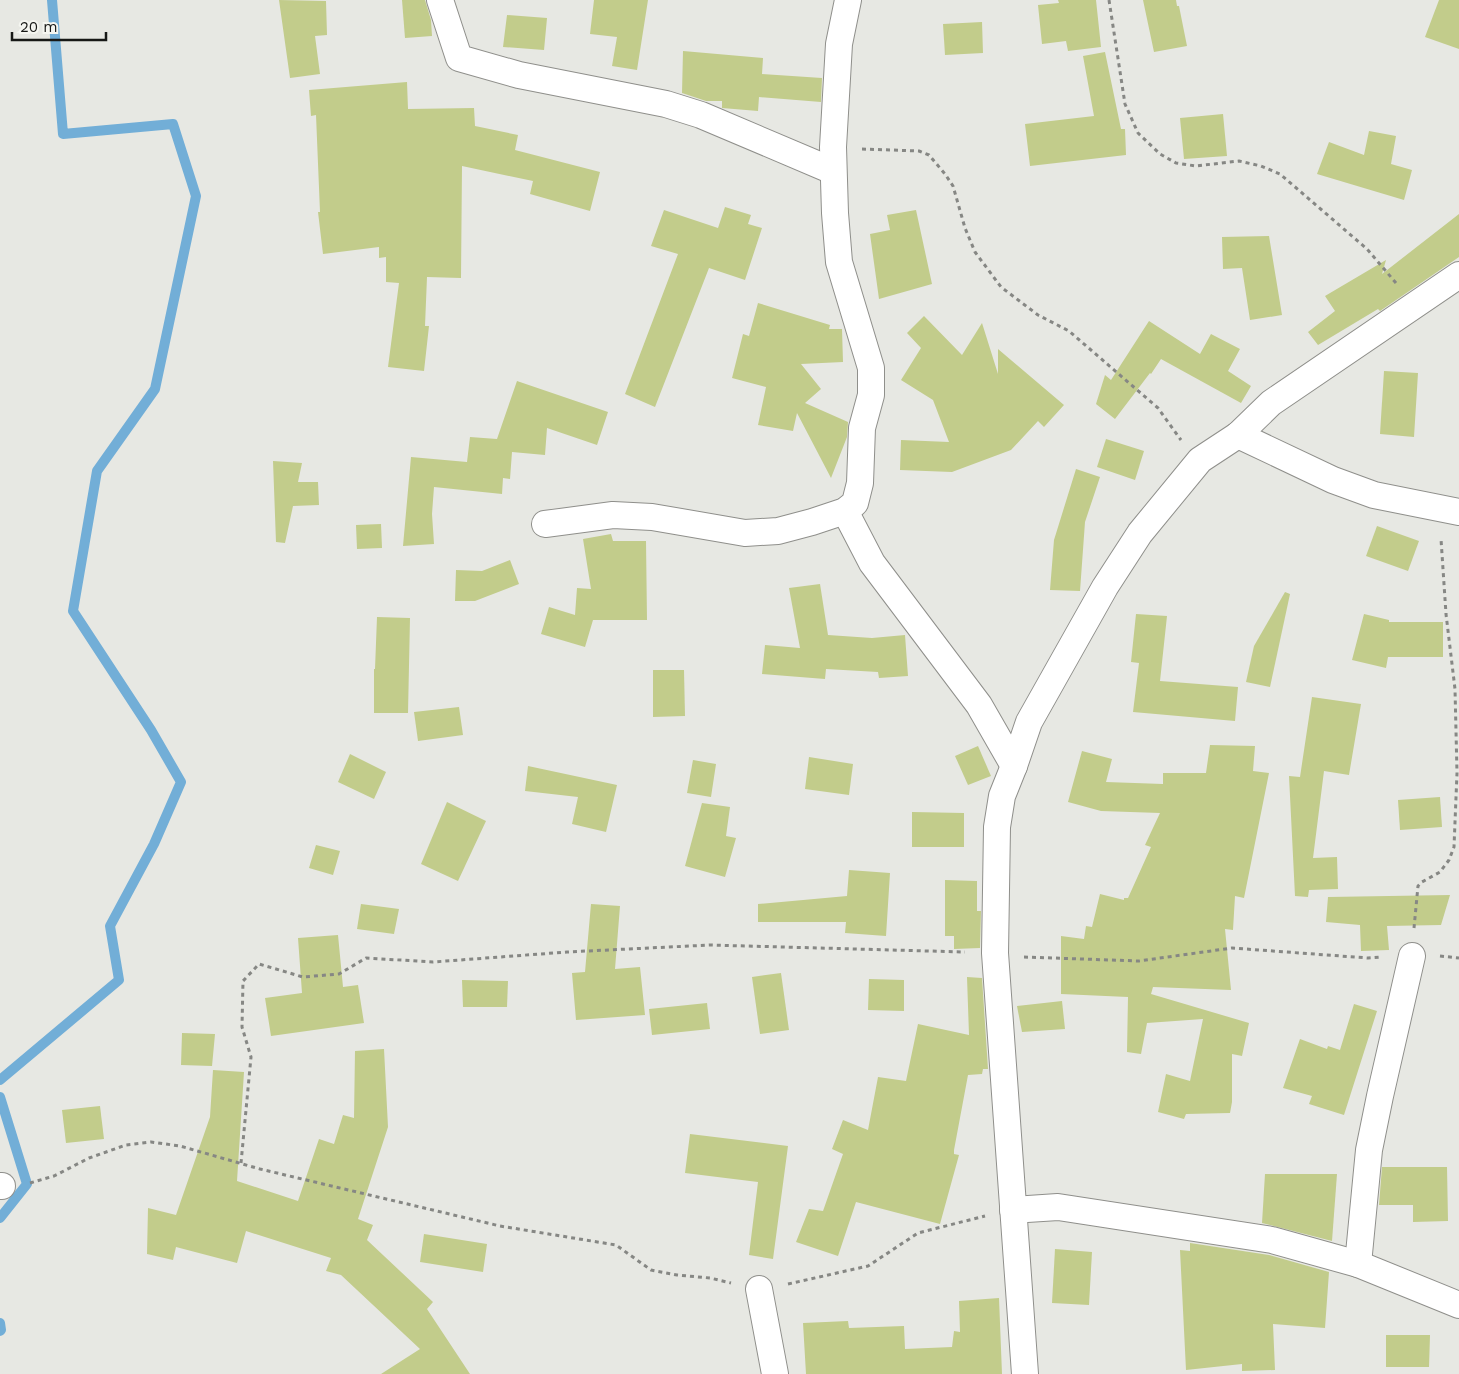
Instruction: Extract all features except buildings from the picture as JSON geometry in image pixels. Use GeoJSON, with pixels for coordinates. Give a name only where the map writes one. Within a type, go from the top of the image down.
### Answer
{"type":"FeatureCollection","features":[{"type":"Feature","properties":{"kind":"street"},"geometry":{"type":"LineString","coordinates":[[440,0],[459,58],[519,75],[666,104],[833,159]]}},
{"type":"Feature","properties":{"kind":"street"},"geometry":{"type":"LineString","coordinates":[[545,524],[613,515],[652,517],[745,533],[778,530],[812,522],[845,511],[855,503],[860,483],[862,428],[871,395],[871,368],[839,262],[835,213],[833,159],[839,44],[848,0]]}},
{"type":"Feature","properties":{"kind":"street"},"geometry":{"type":"LineString","coordinates":[[1024,1374],[995,953],[997,827],[1002,796],[1029,722],[1105,587],[1140,533],[1200,460],[1238,434],[1271,403],[1459,275]]}},
{"type":"Feature","properties":{"kind":"street"},"geometry":{"type":"LineString","coordinates":[[1238,434],[1333,480],[1374,495],[1449,510]]}},
{"type":"Feature","properties":{"kind":"street"},"geometry":{"type":"LineString","coordinates":[[845,511],[872,563],[979,705],[1014,766]]}},
{"type":"Feature","properties":{"kind":"street"},"geometry":{"type":"LineString","coordinates":[[1358,1264],[1369,1150],[1412,956]]}},
{"type":"Feature","properties":{"kind":"street"},"geometry":{"type":"LineString","coordinates":[[1013,1210],[1058,1208],[1272,1240],[1358,1264],[1459,1305]]}},
{"type":"Feature","properties":{"kind":"street"},"geometry":{"type":"LineString","coordinates":[[760,1290],[775,1374]]}},
{"type":"Feature","properties":{"kind":"path"},"geometry":{"type":"LineString","coordinates":[[1109,0],[1125,104],[1138,133],[1160,154],[1176,163],[1196,166],[1239,161],[1261,166],[1280,174],[1367,249],[1414,306]]}},
{"type":"Feature","properties":{"kind":"path"},"geometry":{"type":"LineString","coordinates":[[833,159],[919,151],[928,155],[953,186],[965,228],[975,252],[1001,287],[1038,315],[1069,331],[1158,408],[1181,441],[1200,460]]}},
{"type":"Feature","properties":{"kind":"path"},"geometry":{"type":"LineString","coordinates":[[1412,956],[1418,886],[1440,872],[1450,860],[1454,847],[1457,773],[1455,689],[1446,614],[1449,510]]}},
{"type":"Feature","properties":{"kind":"path"},"geometry":{"type":"LineString","coordinates":[[241,1163],[251,1057],[242,1027],[243,981],[259,964],[303,978],[339,974],[366,958],[433,962],[567,952],[710,945],[995,953],[1037,958],[1139,961],[1232,948],[1368,958],[1440,956],[1459,958]]}},
{"type":"Feature","properties":{"kind":"path"},"geometry":{"type":"LineString","coordinates":[[1,1186],[27,1184],[54,1176],[89,1158],[126,1145],[151,1142],[180,1146],[241,1163],[500,1226],[616,1245],[651,1270],[710,1278],[760,1290],[868,1266],[918,1233],[1013,1210]]}},
{"type":"Feature","properties":{"kind":"waterway"},"geometry":{"type":"LineString","coordinates":[[0,1080],[119,980],[110,926],[154,844],[181,782],[151,730],[73,611],[97,471],[155,389],[196,196],[173,124],[63,134],[52,0]]}},
{"type":"Feature","properties":{"kind":"waterway"},"geometry":{"type":"LineString","coordinates":[[0,1097],[27,1184],[0,1218]]}},
{"type":"Feature","properties":{"kind":"waterway"},"geometry":{"type":"LineString","coordinates":[[0,1323],[0,1331]]}}]}
